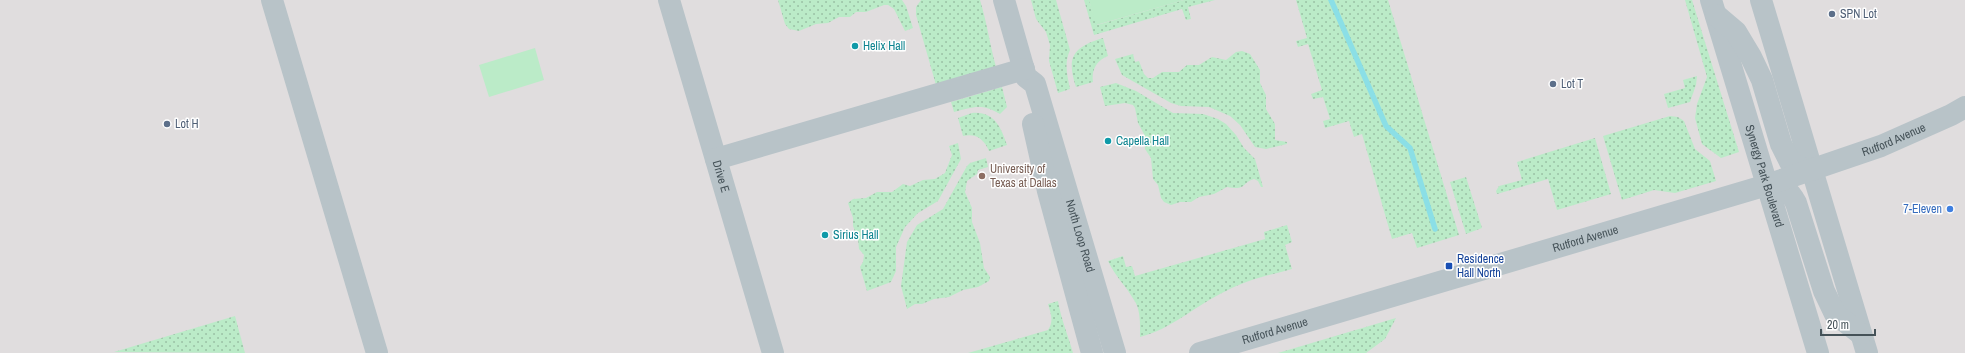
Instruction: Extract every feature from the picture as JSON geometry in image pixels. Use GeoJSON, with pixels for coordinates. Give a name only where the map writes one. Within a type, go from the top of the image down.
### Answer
{"type":"FeatureCollection","features":[{"type":"Feature","properties":{"kind":"street"},"geometry":{"type":"LineString","coordinates":[[272,0],[377,353]]}},
{"type":"Feature","properties":{"kind":"street","name":"Drive E"},"geometry":{"type":"LineString","coordinates":[[669,0],[774,353]]}},
{"type":"Feature","properties":{"kind":"street","name":"North Loop Road"},"geometry":{"type":"LineString","coordinates":[[1004,0],[1025,73],[1023,87],[1048,191],[1092,353]]}},
{"type":"Feature","properties":{"kind":"street"},"geometry":{"type":"LineString","coordinates":[[1761,0],[1864,344]]}},
{"type":"Feature","properties":{"kind":"street"},"geometry":{"type":"LineString","coordinates":[[1713,8],[1736,32],[1751,57],[1762,80],[1781,144],[1790,162],[1801,168],[1812,170]]}},
{"type":"Feature","properties":{"kind":"street","name":"Synergy Park Boulevard"},"geometry":{"type":"LineString","coordinates":[[1713,8],[1818,353]]}},
{"type":"Feature","properties":{"kind":"street"},"geometry":{"type":"LineString","coordinates":[[716,159],[1025,73]]}},
{"type":"Feature","properties":{"kind":"street","name":"North Loop Road"},"geometry":{"type":"LineString","coordinates":[[1025,73],[1035,84],[1114,353]]}},
{"type":"Feature","properties":{"kind":"street","name":"Rutford Avenue"},"geometry":{"type":"LineString","coordinates":[[1200,353],[1256,345],[1767,185],[1909,135],[1951,116],[1965,107]]}},
{"type":"Feature","properties":{"kind":"street"},"geometry":{"type":"LineString","coordinates":[[1767,185],[1779,186],[1791,193],[1796,203],[1824,291],[1835,314],[1864,344]]}},
{"type":"Feature","properties":{"kind":"shaded area","name":"University of Texas at Dallas"},"geometry":{"type":"Polygon","coordinates":[[[0,0],[1965,0],[1965,353],[0,353],[0,0]]]}},
{"type":"Feature","properties":{"kind":"green space"},"geometry":{"type":"Polygon","coordinates":[[[778,0],[902,0],[906,6],[913,28],[905,31],[894,9],[888,5],[884,5],[866,12],[856,12],[850,17],[839,17],[828,23],[816,24],[799,31],[789,29],[785,24],[778,0]]]}},
{"type":"Feature","properties":{"kind":"green space"},"geometry":{"type":"Polygon","coordinates":[[[921,0],[980,0],[996,67],[936,85],[916,15],[916,7],[921,0]]]}},
{"type":"Feature","properties":{"kind":"green space"},"geometry":{"type":"Polygon","coordinates":[[[1031,0],[1056,0],[1070,50],[1068,55],[1067,74],[1070,89],[1058,93],[1049,61],[1050,45],[1046,32],[1036,19],[1031,0]]]}},
{"type":"Feature","properties":{"kind":"green space"},"geometry":{"type":"Polygon","coordinates":[[[1084,0],[1089,0],[1097,25],[1184,0],[1215,0],[1188,7],[1191,19],[1186,20],[1182,9],[1094,35],[1084,0]]]}},
{"type":"Feature","properties":{"kind":"green space"},"geometry":{"type":"Polygon","coordinates":[[[1089,0],[1184,0],[1096,25],[1089,0]]]}},
{"type":"Feature","properties":{"kind":"green space"},"geometry":{"type":"Polygon","coordinates":[[[1296,0],[1388,0],[1459,235],[1417,248],[1412,233],[1392,239],[1362,134],[1354,137],[1349,121],[1325,128],[1323,121],[1330,119],[1323,97],[1313,99],[1311,94],[1322,90],[1308,44],[1298,47],[1296,41],[1307,38],[1296,0]]]}},
{"type":"Feature","properties":{"kind":"green space"},"geometry":{"type":"Polygon","coordinates":[[[1685,0],[1692,0],[1739,152],[1721,158],[1702,144],[1695,118],[1697,104],[1707,77],[1685,0]]]}},
{"type":"Feature","properties":{"kind":"green space"},"geometry":{"type":"Polygon","coordinates":[[[1103,38],[1108,56],[1101,60],[1096,66],[1093,73],[1093,82],[1076,87],[1072,68],[1074,55],[1085,45],[1103,38]]]}},
{"type":"Feature","properties":{"kind":"green space"},"geometry":{"type":"Polygon","coordinates":[[[535,48],[544,80],[489,97],[479,65],[535,48]]]}},
{"type":"Feature","properties":{"kind":"green space"},"geometry":{"type":"Polygon","coordinates":[[[1242,51],[1250,54],[1260,70],[1260,83],[1266,95],[1266,109],[1275,124],[1275,140],[1287,142],[1287,144],[1266,149],[1255,147],[1240,125],[1230,116],[1209,107],[1181,106],[1171,103],[1122,75],[1115,59],[1133,54],[1135,62],[1139,61],[1144,74],[1148,78],[1153,78],[1162,72],[1179,72],[1187,65],[1199,65],[1212,57],[1226,60],[1236,52],[1242,51]]]}},
{"type":"Feature","properties":{"kind":"green space"},"geometry":{"type":"Polygon","coordinates":[[[1697,76],[1696,85],[1690,102],[1668,108],[1664,94],[1685,88],[1683,80],[1697,76]]]}},
{"type":"Feature","properties":{"kind":"green space"},"geometry":{"type":"Polygon","coordinates":[[[1116,83],[1136,91],[1173,113],[1203,114],[1218,119],[1226,124],[1236,135],[1244,148],[1255,159],[1263,187],[1261,187],[1258,181],[1254,179],[1241,187],[1227,187],[1214,194],[1199,197],[1191,202],[1180,202],[1171,205],[1164,202],[1161,198],[1158,185],[1153,179],[1151,158],[1145,149],[1145,136],[1138,123],[1135,108],[1133,105],[1125,103],[1105,106],[1100,87],[1116,83]]]}},
{"type":"Feature","properties":{"kind":"green space"},"geometry":{"type":"Polygon","coordinates":[[[1002,87],[1007,107],[1000,114],[988,108],[982,107],[954,112],[951,102],[1002,87]]]}},
{"type":"Feature","properties":{"kind":"green space"},"geometry":{"type":"Polygon","coordinates":[[[972,113],[986,115],[996,122],[1007,145],[989,151],[985,143],[976,136],[963,136],[958,118],[972,113]]]}},
{"type":"Feature","properties":{"kind":"green space"},"geometry":{"type":"Polygon","coordinates":[[[1670,116],[1678,117],[1684,121],[1695,149],[1710,161],[1716,181],[1675,193],[1654,190],[1622,200],[1603,136],[1670,116]]]}},
{"type":"Feature","properties":{"kind":"green space"},"geometry":{"type":"Polygon","coordinates":[[[1595,138],[1611,194],[1557,210],[1548,179],[1497,194],[1496,191],[1499,186],[1522,180],[1517,162],[1595,138]]]}},
{"type":"Feature","properties":{"kind":"green space"},"geometry":{"type":"Polygon","coordinates":[[[958,143],[961,159],[938,201],[918,213],[905,227],[896,247],[896,271],[891,282],[867,291],[860,267],[863,262],[864,255],[859,249],[858,239],[853,226],[853,218],[848,203],[853,199],[866,198],[877,192],[892,192],[903,184],[910,186],[923,180],[935,179],[945,173],[952,155],[949,146],[958,143]]]}},
{"type":"Feature","properties":{"kind":"green space"},"geometry":{"type":"Polygon","coordinates":[[[986,158],[988,167],[978,170],[977,174],[967,181],[965,192],[972,208],[972,222],[980,243],[984,268],[990,277],[989,281],[978,287],[963,290],[949,297],[934,299],[922,304],[915,304],[907,309],[901,286],[907,242],[917,225],[943,209],[967,166],[970,163],[986,158]]]}},
{"type":"Feature","properties":{"kind":"green space"},"geometry":{"type":"Polygon","coordinates":[[[1466,177],[1482,228],[1466,234],[1450,182],[1466,177]]]}},
{"type":"Feature","properties":{"kind":"green space"},"geometry":{"type":"Polygon","coordinates":[[[1287,225],[1292,242],[1285,245],[1292,269],[1258,278],[1234,287],[1173,323],[1140,337],[1140,318],[1138,308],[1108,261],[1123,256],[1126,267],[1132,266],[1135,276],[1265,239],[1264,232],[1287,225]]]}},
{"type":"Feature","properties":{"kind":"green space"},"geometry":{"type":"Polygon","coordinates":[[[1058,301],[1073,353],[968,353],[1048,330],[1050,327],[1051,314],[1048,304],[1058,301]]]}},
{"type":"Feature","properties":{"kind":"green space"},"geometry":{"type":"Polygon","coordinates":[[[235,316],[245,353],[114,352],[235,316]]]}},
{"type":"Feature","properties":{"kind":"green space"},"geometry":{"type":"Polygon","coordinates":[[[1396,318],[1385,339],[1366,353],[1278,353],[1396,318]]]}},
{"type":"Feature","properties":{"kind":"waterway"},"geometry":{"type":"LineString","coordinates":[[1331,0],[1386,126],[1410,148],[1435,229]]}},
{"type":"Feature","properties":{"kind":"place","name":"SPN Lot"},"geometry":{"type":"Point","coordinates":[1832,14]}},
{"type":"Feature","properties":{"kind":"place","name":"Helix Hall"},"geometry":{"type":"Point","coordinates":[855,46]}},
{"type":"Feature","properties":{"kind":"place","name":"Lot T"},"geometry":{"type":"Point","coordinates":[1553,84]}},
{"type":"Feature","properties":{"kind":"place","name":"Lot H"},"geometry":{"type":"Point","coordinates":[167,124]}},
{"type":"Feature","properties":{"kind":"place","name":"Capella Hall"},"geometry":{"type":"Point","coordinates":[1108,141]}},
{"type":"Feature","properties":{"kind":"place","name":"University of Texas at Dallas"},"geometry":{"type":"Point","coordinates":[982,176]}},
{"type":"Feature","properties":{"kind":"place","name":"7-Eleven"},"geometry":{"type":"Point","coordinates":[1950,209]}},
{"type":"Feature","properties":{"kind":"place","name":"Sirius Hall"},"geometry":{"type":"Point","coordinates":[825,235]}},
{"type":"Feature","properties":{"kind":"place","name":"Residence Hall North"},"geometry":{"type":"Point","coordinates":[1449,266]}}]}
